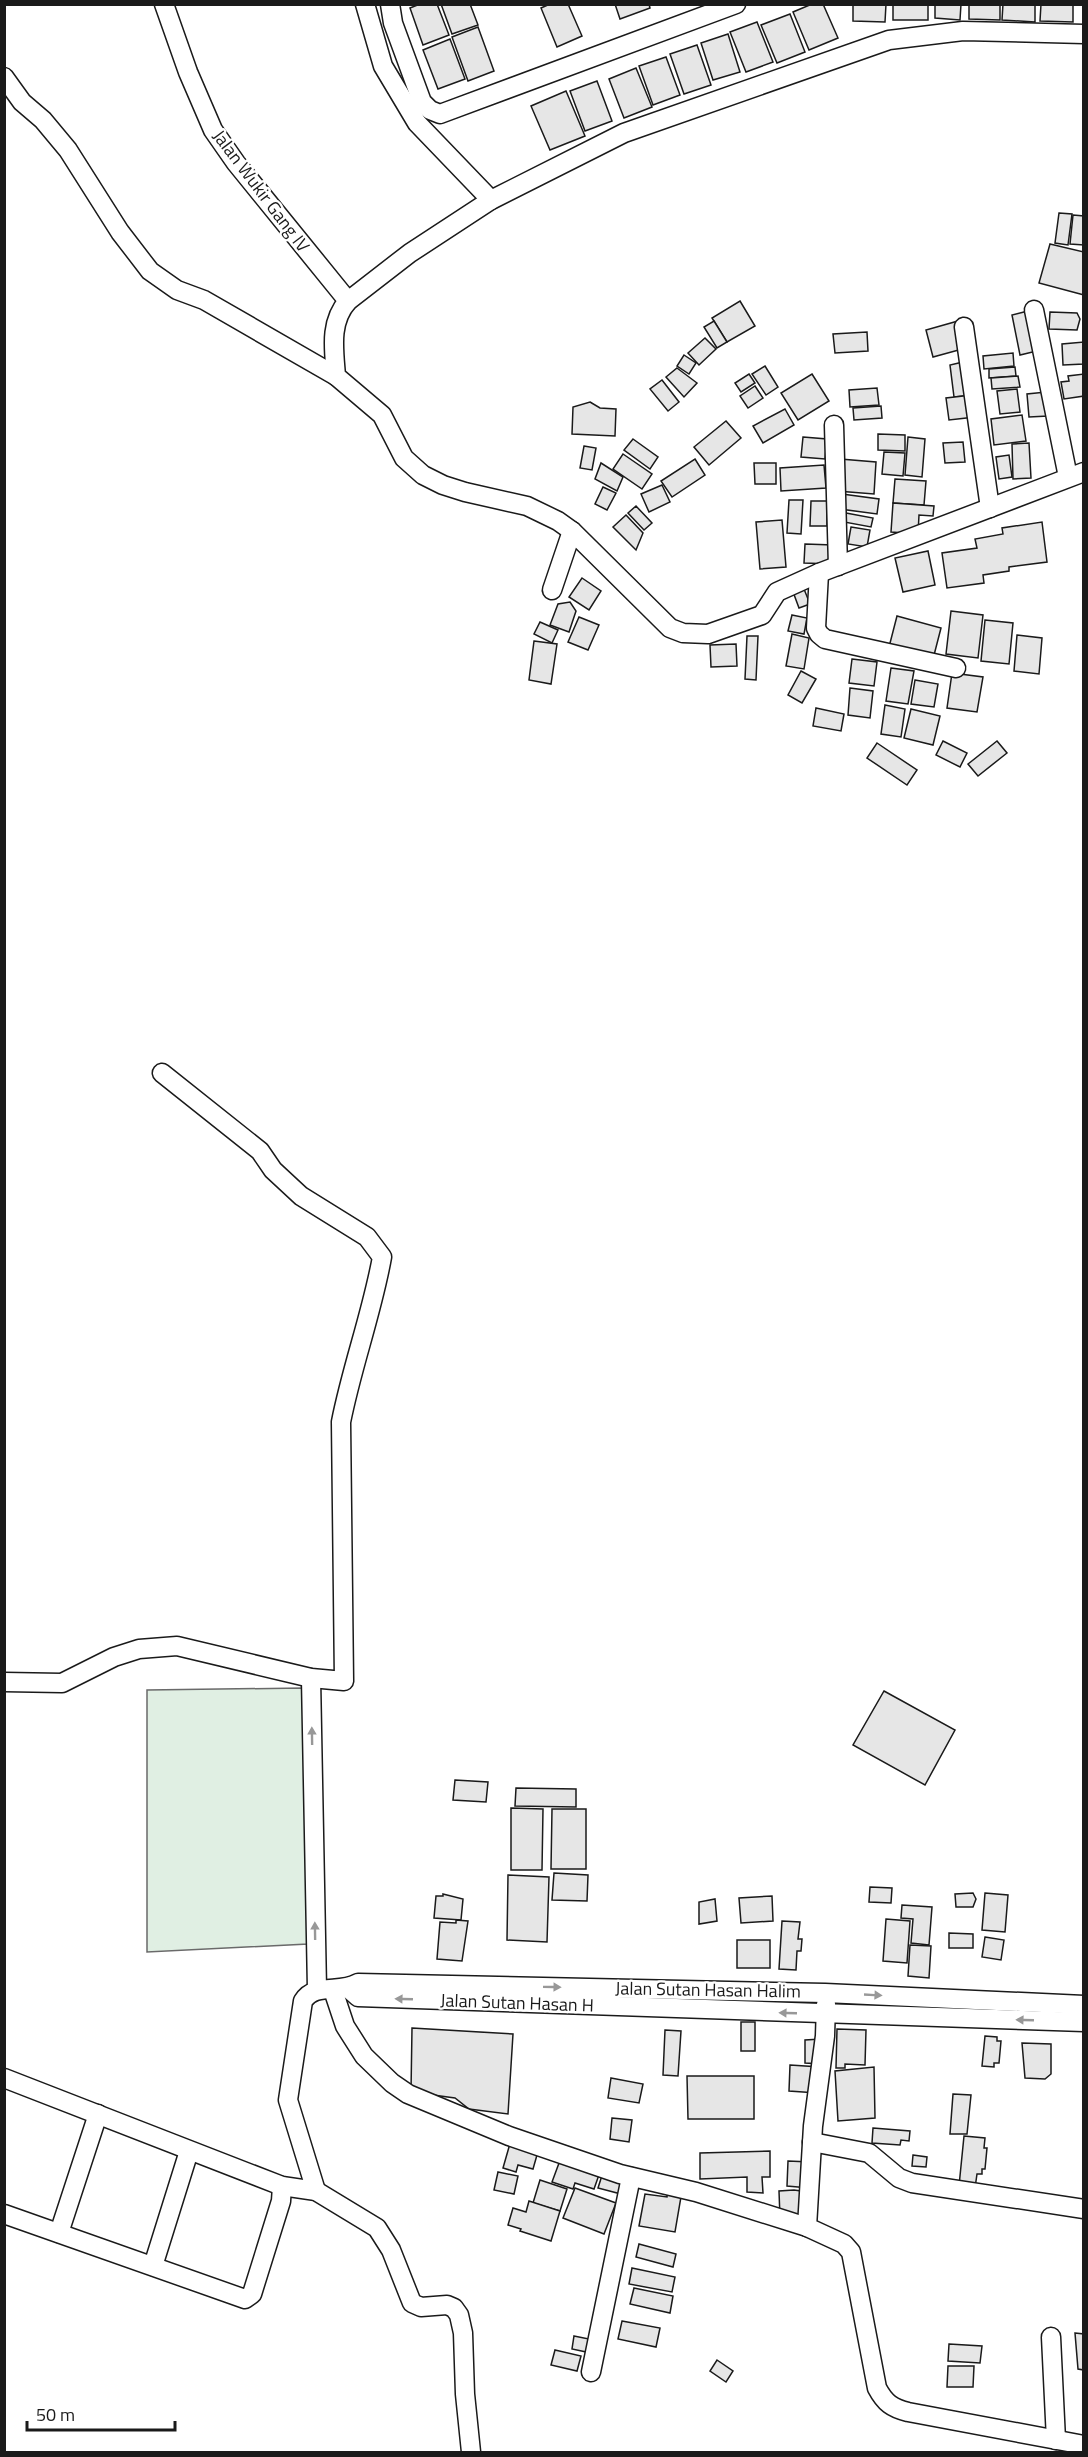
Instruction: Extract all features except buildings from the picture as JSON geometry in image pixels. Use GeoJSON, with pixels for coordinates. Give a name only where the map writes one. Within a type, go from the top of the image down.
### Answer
{"type":"FeatureCollection","features":[{"type":"Feature","properties":{"kind":"street","name":"Jalan Wukir Gang IV"},"geometry":{"type":"LineString","coordinates":[[164,4],[188,72],[213,130],[236,163],[348,301]]}},
{"type":"Feature","properties":{"kind":"street"},"geometry":{"type":"LineString","coordinates":[[364,4],[383,66],[417,123],[491,200]]}},
{"type":"Feature","properties":{"kind":"street"},"geometry":{"type":"LineString","coordinates":[[390,4],[393,24],[422,102],[430,110],[440,114],[736,4]]}},
{"type":"Feature","properties":{"kind":"street"},"geometry":{"type":"LineString","coordinates":[[336,376],[334,327],[339,311],[348,301],[410,254],[491,200],[624,133],[889,40],[963,31],[1083,34]]}},
{"type":"Feature","properties":{"kind":"street"},"geometry":{"type":"LineString","coordinates":[[4,77],[22,102],[43,120],[68,150],[120,232],[150,271],[177,290],[204,300],[336,376],[382,415],[404,458],[423,475],[465,492],[526,506],[558,521],[572,531],[670,628],[682,633],[708,634],[762,615],[777,592],[819,573],[1076,474],[1034,310]]}},
{"type":"Feature","properties":{"kind":"street"},"geometry":{"type":"LineString","coordinates":[[964,327],[990,508]]}},
{"type":"Feature","properties":{"kind":"street"},"geometry":{"type":"LineString","coordinates":[[834,425],[838,566]]}},
{"type":"Feature","properties":{"kind":"street"},"geometry":{"type":"LineString","coordinates":[[552,590],[572,531]]}},
{"type":"Feature","properties":{"kind":"street"},"geometry":{"type":"LineString","coordinates":[[819,573],[816,628],[825,639],[956,668]]}},
{"type":"Feature","properties":{"kind":"street"},"geometry":{"type":"LineString","coordinates":[[4,1682],[62,1683],[114,1657],[139,1649],[177,1646],[321,1679],[344,1681],[341,1422],[348,1385],[376,1290],[382,1257],[367,1237],[301,1196],[273,1170],[260,1151],[162,1073]]}},
{"type":"Feature","properties":{"kind":"street"},"geometry":{"type":"LineString","coordinates":[[321,1679],[330,1989],[335,1996],[345,2026],[364,2056],[392,2083],[408,2094],[510,2136],[631,2177],[696,2192],[807,2227],[843,2244],[851,2252],[877,2388],[884,2401],[894,2408],[908,2412],[1083,2445]]}},
{"type":"Feature","properties":{"kind":"street","name":"Jalan Sutan Hasan Halim"},"geometry":{"type":"LineString","coordinates":[[330,1989],[358,1983],[825,1992],[1083,2006]]}},
{"type":"Feature","properties":{"kind":"street"},"geometry":{"type":"LineString","coordinates":[[316,2191],[288,2100],[303,2001],[306,1995],[330,1989]]}},
{"type":"Feature","properties":{"kind":"street","name":"Jalan Sutan Hasan H"},"geometry":{"type":"LineString","coordinates":[[330,1989],[358,1997],[1083,2022]]}},
{"type":"Feature","properties":{"kind":"street"},"geometry":{"type":"LineString","coordinates":[[807,2227],[812,2142],[826,2014],[825,1992]]}},
{"type":"Feature","properties":{"kind":"street"},"geometry":{"type":"LineString","coordinates":[[5,2081],[98,2114],[282,2186],[316,2191],[377,2228],[391,2250],[412,2303],[421,2307],[447,2305],[454,2308],[459,2315],[463,2333],[465,2394],[471,2452]]}},
{"type":"Feature","properties":{"kind":"street"},"geometry":{"type":"LineString","coordinates":[[59,2233],[98,2114]]}},
{"type":"Feature","properties":{"kind":"street"},"geometry":{"type":"LineString","coordinates":[[812,2142],[869,2153],[888,2170],[912,2183],[1083,2209]]}},
{"type":"Feature","properties":{"kind":"street"},"geometry":{"type":"LineString","coordinates":[[153,2266],[189,2151]]}},
{"type":"Feature","properties":{"kind":"street"},"geometry":{"type":"LineString","coordinates":[[591,2372],[631,2177]]}},
{"type":"Feature","properties":{"kind":"street"},"geometry":{"type":"LineString","coordinates":[[4,2214],[245,2299],[252,2294],[281,2201],[282,2186]]}},
{"type":"Feature","properties":{"kind":"street"},"geometry":{"type":"LineString","coordinates":[[1051,2337],[1056,2440]]}},
{"type":"Feature","properties":{"kind":"green space"},"geometry":{"type":"Polygon","coordinates":[[[303,1688],[308,1944],[147,1952],[147,1690],[303,1688]]]}}]}
